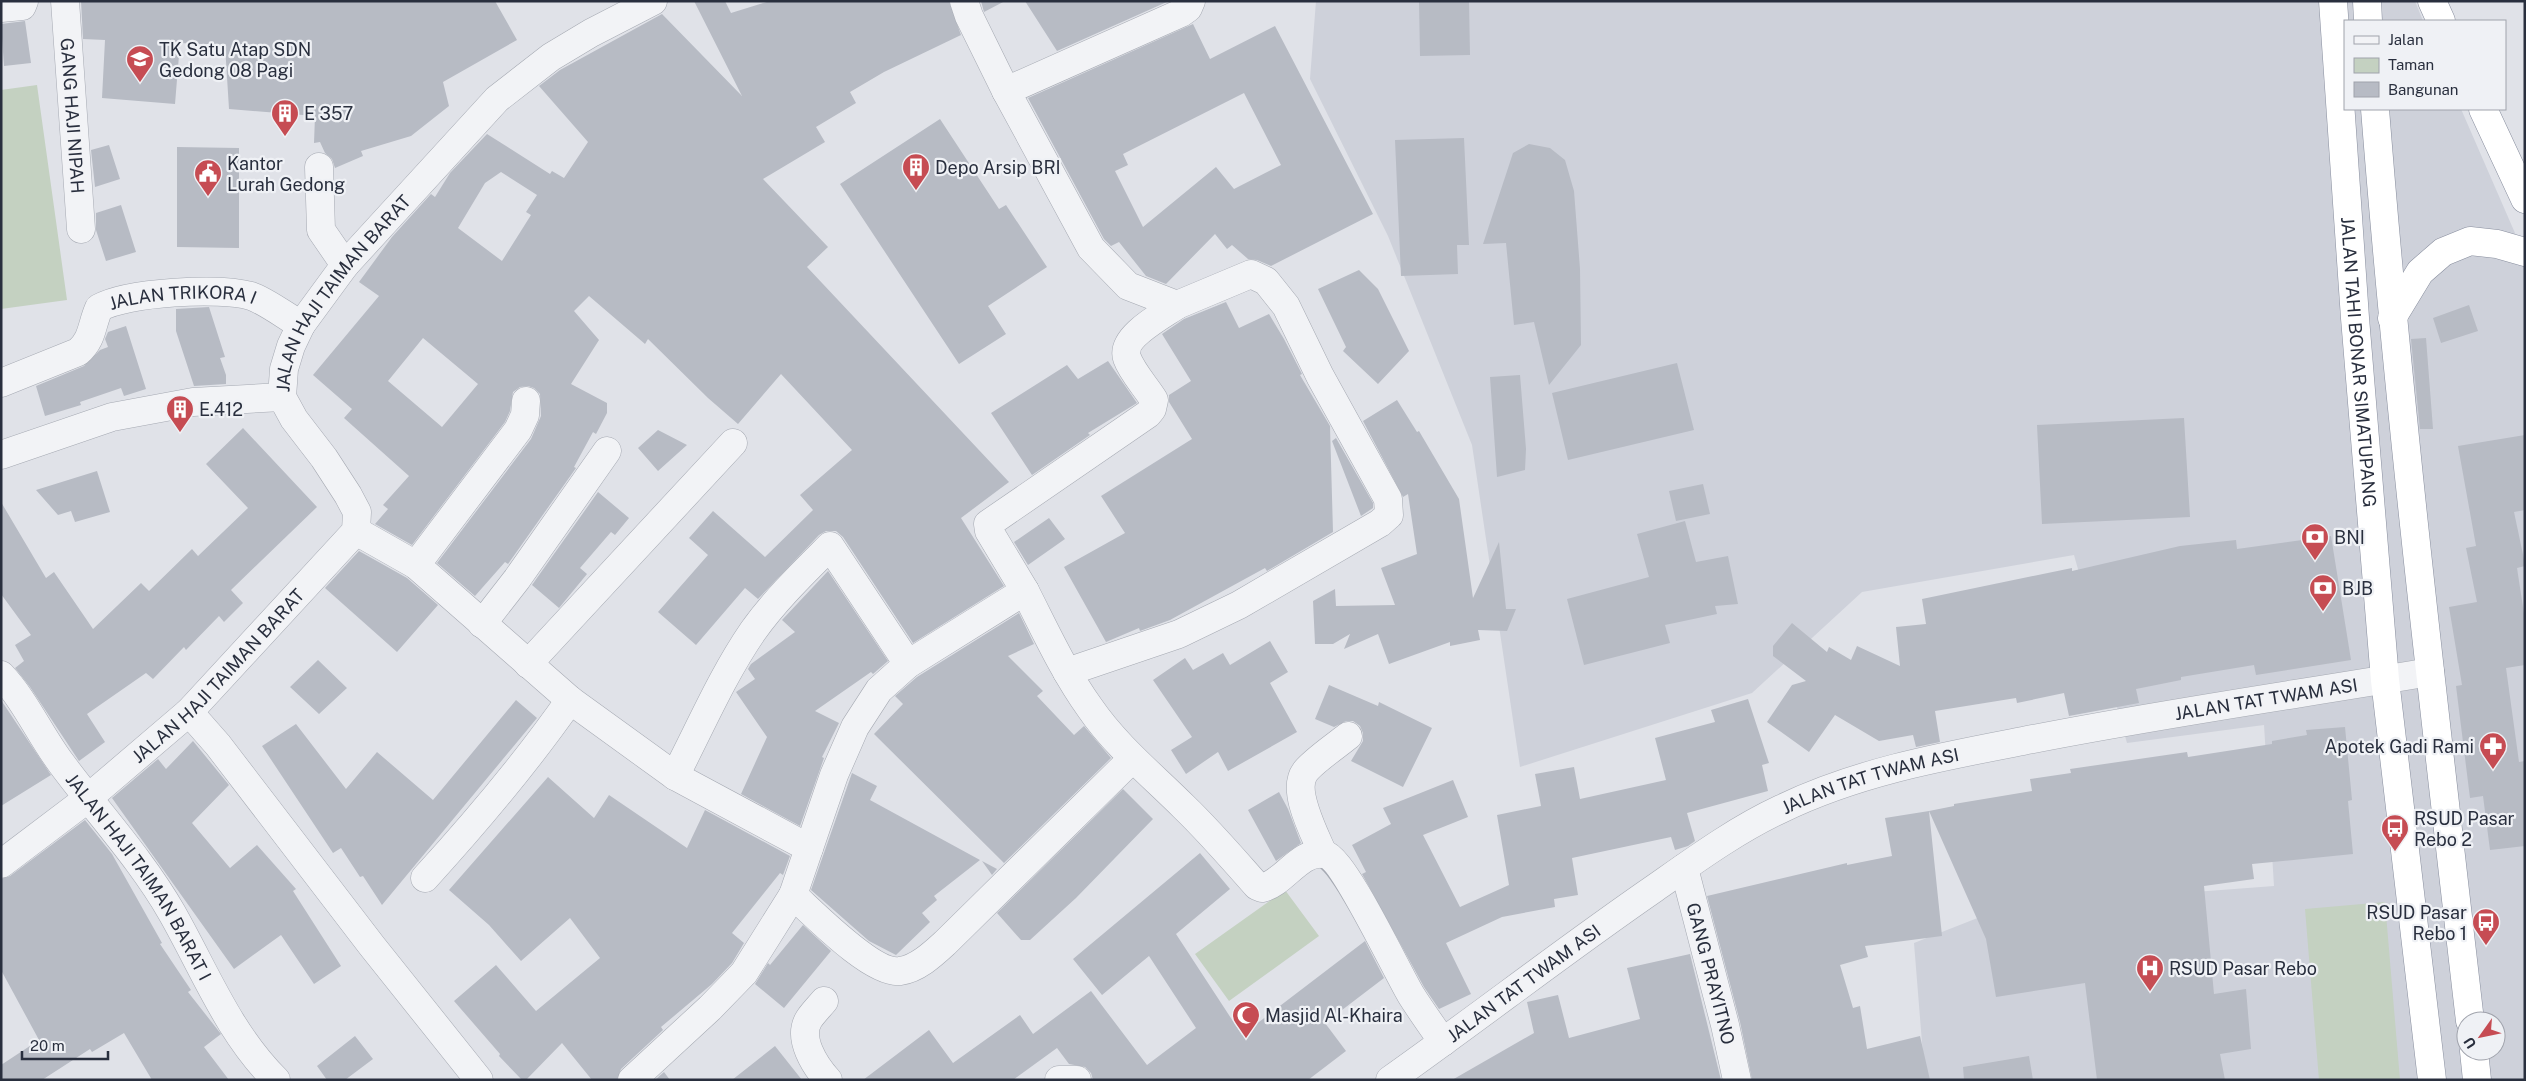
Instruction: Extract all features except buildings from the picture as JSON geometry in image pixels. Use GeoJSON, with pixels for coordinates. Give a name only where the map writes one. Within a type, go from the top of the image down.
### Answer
{"type":"FeatureCollection","features":[{"type":"Feature","properties":{"kind":"highway","name":"JALAN TAHI BONAR SIMATUPANG"},"geometry":{"type":"LineString","coordinates":[[2333,1],[2359,374],[2385,680],[2432,1080]]}},
{"type":"Feature","properties":{"kind":"highway"},"geometry":{"type":"LineString","coordinates":[[2367,1],[2368,20]]}},
{"type":"Feature","properties":{"kind":"highway"},"geometry":{"type":"LineString","coordinates":[[2432,1],[2442,20]]}},
{"type":"Feature","properties":{"kind":"highway","name":"JALAN TAHI BONAR SIMATUPANG"},"geometry":{"type":"LineString","coordinates":[[2375,110],[2392,318],[2469,1011]]}},
{"type":"Feature","properties":{"kind":"highway"},"geometry":{"type":"LineString","coordinates":[[2482,110],[2525,199]]}},
{"type":"Feature","properties":{"kind":"highway"},"geometry":{"type":"LineString","coordinates":[[2392,318],[2420,272],[2443,252],[2470,241],[2497,244],[2525,252]]}},
{"type":"Feature","properties":{"kind":"highway"},"geometry":{"type":"LineString","coordinates":[[2475,1061],[2477,1080]]}},
{"type":"Feature","properties":{"kind":"street"},"geometry":{"type":"LineString","coordinates":[[1,8],[16,8],[22,6],[24,1]]}},
{"type":"Feature","properties":{"kind":"street","name":"GANG HAJI NIPAH"},"geometry":{"type":"LineString","coordinates":[[65,1],[81,229]]}},
{"type":"Feature","properties":{"kind":"street","name":"JALAN HAJI TAIMAN BARAT"},"geometry":{"type":"LineString","coordinates":[[1,864],[87,798],[189,712],[356,531],[357,512],[348,495],[324,458],[294,419],[282,397],[284,369],[291,346],[301,325],[345,266],[497,99],[551,57],[591,33],[653,1]]}},
{"type":"Feature","properties":{"kind":"street"},"geometry":{"type":"LineString","coordinates":[[964,1],[969,16],[1006,91],[1091,248],[1128,286],[1177,305]]}},
{"type":"Feature","properties":{"kind":"street"},"geometry":{"type":"LineString","coordinates":[[1006,91],[1181,13],[1188,8],[1192,1]]}},
{"type":"Feature","properties":{"kind":"street"},"geometry":{"type":"LineString","coordinates":[[319,167],[321,230],[345,266]]}},
{"type":"Feature","properties":{"kind":"street"},"geometry":{"type":"LineString","coordinates":[[1067,672],[1179,634],[1230,610],[1380,523],[1389,515],[1388,499],[1320,376],[1286,306],[1266,281],[1251,274],[1177,305],[1134,336],[1127,346],[1127,357],[1154,400],[1152,409],[988,524],[989,531],[1025,591],[1067,672],[1090,708],[1132,759],[1192,815],[1257,886],[1262,888],[1272,886],[1308,856],[1323,854],[1332,858],[1355,890],[1411,994],[1443,1042]]}},
{"type":"Feature","properties":{"kind":"street","name":"JALAN TRIKORA I"},"geometry":{"type":"LineString","coordinates":[[1,383],[78,352],[87,344],[91,337],[92,324],[99,308],[117,300],[186,291],[251,296],[301,325]]}},
{"type":"Feature","properties":{"kind":"street"},"geometry":{"type":"LineString","coordinates":[[1,455],[112,416],[193,402],[282,397]]}},
{"type":"Feature","properties":{"kind":"street"},"geometry":{"type":"LineString","coordinates":[[416,565],[518,430],[525,415],[526,401]]}},
{"type":"Feature","properties":{"kind":"street"},"geometry":{"type":"LineString","coordinates":[[528,664],[733,443]]}},
{"type":"Feature","properties":{"kind":"street"},"geometry":{"type":"LineString","coordinates":[[482,624],[517,579],[607,451]]}},
{"type":"Feature","properties":{"kind":"street"},"geometry":{"type":"LineString","coordinates":[[356,531],[416,565],[570,700],[675,776],[809,848]]}},
{"type":"Feature","properties":{"kind":"street"},"geometry":{"type":"LineString","coordinates":[[675,776],[733,663],[754,630],[791,584],[830,546],[908,664]]}},
{"type":"Feature","properties":{"kind":"street"},"geometry":{"type":"LineString","coordinates":[[632,1080],[710,1008],[744,973],[793,895],[834,775],[855,727],[879,690],[908,664],[1025,591]]}},
{"type":"Feature","properties":{"kind":"street","name":"JALAN TAT TWAM ASI"},"geometry":{"type":"LineString","coordinates":[[1390,1080],[1582,938],[1737,833],[1781,809],[1865,775],[1936,758],[2140,718],[2430,672]]}},
{"type":"Feature","properties":{"kind":"street","name":"JALAN HAJI TAIMAN BARAT I"},"geometry":{"type":"LineString","coordinates":[[1,675],[87,798],[142,866],[171,912],[230,1022],[250,1051],[276,1080]]}},
{"type":"Feature","properties":{"kind":"street"},"geometry":{"type":"LineString","coordinates":[[425,878],[475,823],[543,739],[570,700]]}},
{"type":"Feature","properties":{"kind":"street"},"geometry":{"type":"LineString","coordinates":[[189,712],[218,745],[372,946],[479,1080]]}},
{"type":"Feature","properties":{"kind":"street"},"geometry":{"type":"LineString","coordinates":[[1323,854],[1301,797],[1301,783],[1305,772],[1348,736]]}},
{"type":"Feature","properties":{"kind":"street"},"geometry":{"type":"LineString","coordinates":[[793,895],[859,953],[883,969],[892,972],[902,971],[929,957],[945,943],[1132,759]]}},
{"type":"Feature","properties":{"kind":"street","name":"GANG PRAYITNO"},"geometry":{"type":"LineString","coordinates":[[1684,868],[1725,1025],[1737,1080]]}},
{"type":"Feature","properties":{"kind":"street"},"geometry":{"type":"LineString","coordinates":[[824,1001],[808,1020],[805,1031],[807,1045],[821,1072],[828,1080]]}},
{"type":"Feature","properties":{"kind":"street"},"geometry":{"type":"LineString","coordinates":[[1059,1080],[1078,1080]]}},
{"type":"Feature","properties":{"kind":"shaded area"},"geometry":{"type":"Polygon","coordinates":[[[1316,1],[2415,1],[2423,20],[2344,20],[2344,110],[2461,110],[2525,256],[2525,1080],[1925,1080],[1914,943],[2008,906],[2274,886],[2264,725],[2127,743],[2074,555],[1862,592],[1752,693],[1520,767],[1472,445],[1388,236],[1310,79],[1316,1]]]}},
{"type":"Feature","properties":{"kind":"green space"},"geometry":{"type":"Polygon","coordinates":[[[37,85],[67,300],[1,309],[1,90],[37,85]]]}},
{"type":"Feature","properties":{"kind":"green space"},"geometry":{"type":"Polygon","coordinates":[[[1285,890],[1319,936],[1229,1001],[1195,954],[1285,890]]]}},
{"type":"Feature","properties":{"kind":"green space"},"geometry":{"type":"Polygon","coordinates":[[[2385,902],[2400,1080],[2319,1080],[2305,909],[2385,902]]]}},
{"type":"Feature","properties":{"kind":"place","name":"TK Satu Atap SDN Gedong 08 Pagi"},"geometry":{"type":"Point","coordinates":[140,83]}},
{"type":"Feature","properties":{"kind":"place","name":"E 357"},"geometry":{"type":"Point","coordinates":[285,137]}},
{"type":"Feature","properties":{"kind":"place","name":"Depo Arsip BRI"},"geometry":{"type":"Point","coordinates":[916,191]}},
{"type":"Feature","properties":{"kind":"place","name":"Kantor Lurah Gedong"},"geometry":{"type":"Point","coordinates":[208,197]}},
{"type":"Feature","properties":{"kind":"place","name":"E.412"},"geometry":{"type":"Point","coordinates":[180,433]}},
{"type":"Feature","properties":{"kind":"place","name":"BNI"},"geometry":{"type":"Point","coordinates":[2315,561]}},
{"type":"Feature","properties":{"kind":"place","name":"BJB"},"geometry":{"type":"Point","coordinates":[2323,612]}},
{"type":"Feature","properties":{"kind":"place","name":"Apotek Gadi Rami"},"geometry":{"type":"Point","coordinates":[2493,770]}},
{"type":"Feature","properties":{"kind":"place","name":"RSUD Pasar Rebo 2"},"geometry":{"type":"Point","coordinates":[2395,852]}},
{"type":"Feature","properties":{"kind":"place","name":"RSUD Pasar Rebo 1"},"geometry":{"type":"Point","coordinates":[2486,946]}},
{"type":"Feature","properties":{"kind":"place","name":"RSUD Pasar Rebo"},"geometry":{"type":"Point","coordinates":[2150,992]}},
{"type":"Feature","properties":{"kind":"place","name":"Masjid Al-Khaira"},"geometry":{"type":"Point","coordinates":[1246,1039]}}]}
